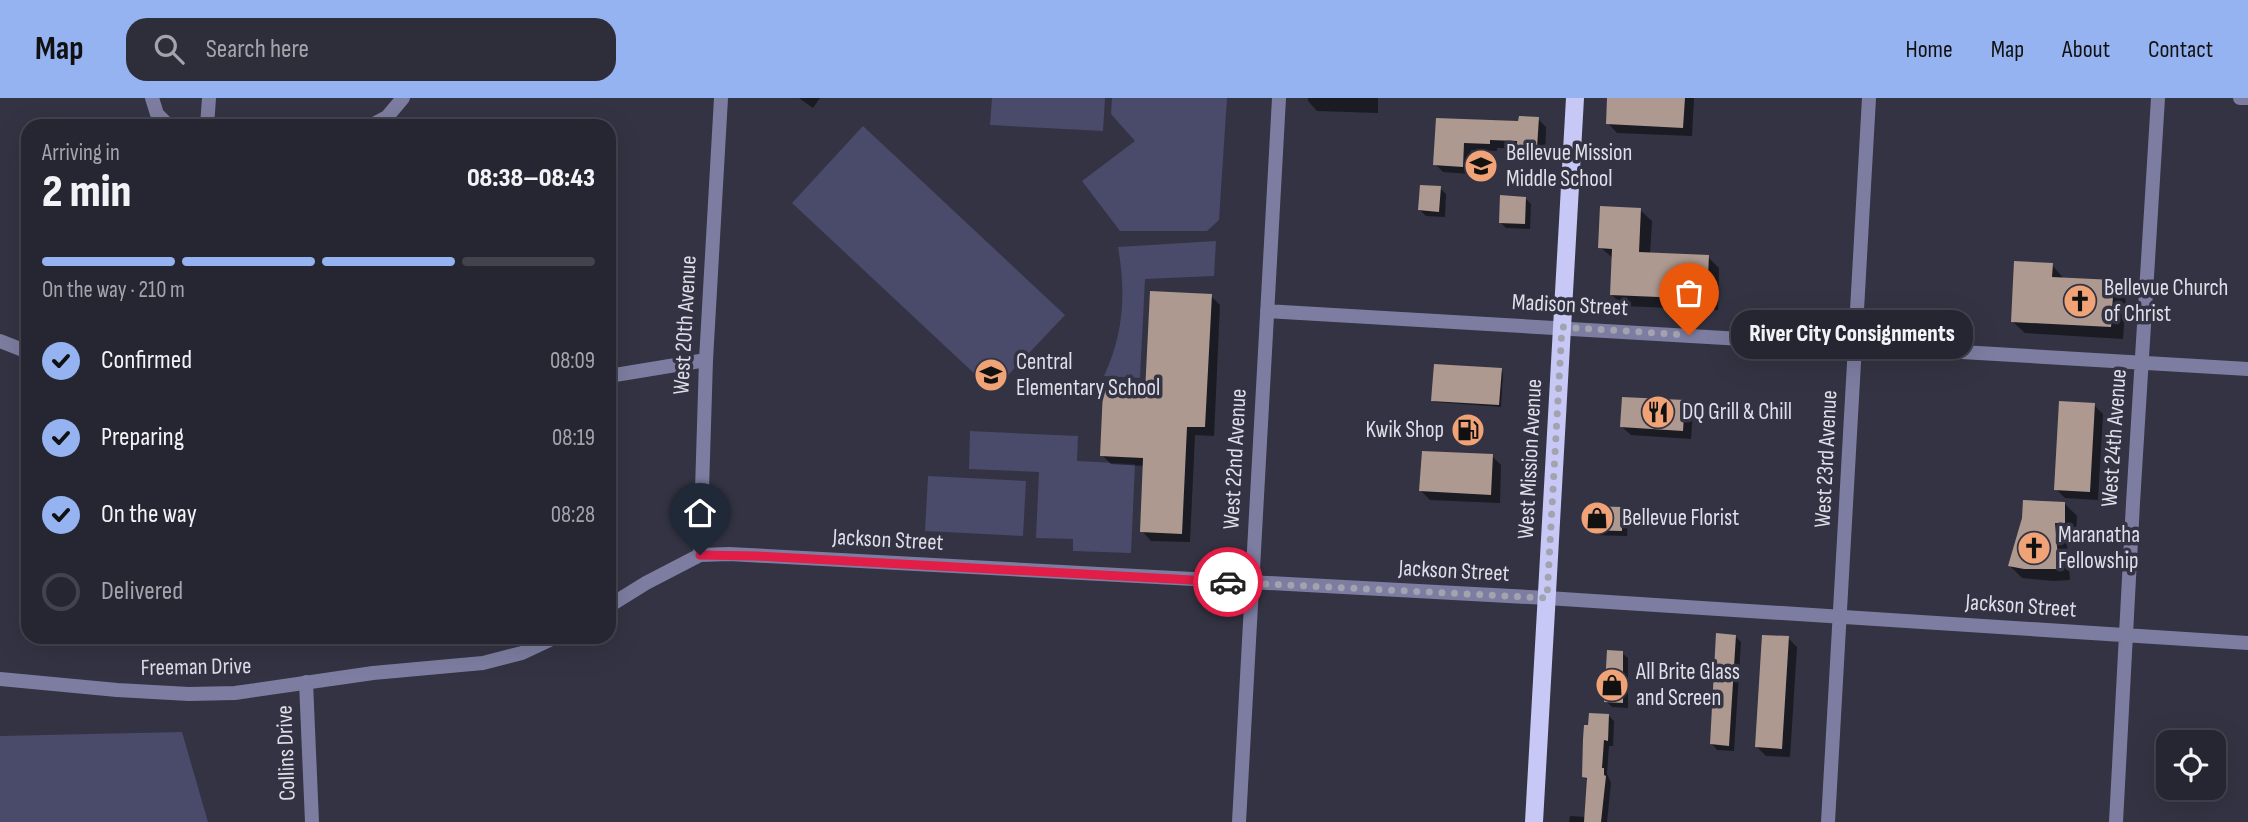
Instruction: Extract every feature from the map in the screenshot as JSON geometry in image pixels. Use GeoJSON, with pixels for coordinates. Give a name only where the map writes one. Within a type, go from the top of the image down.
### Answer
{"type":"FeatureCollection","features":[{"type":"Feature","properties":{"kind":"main road","name":"West Mission Avenue"},"geometry":{"type":"LineString","coordinates":[[1534,822],[1575,98]]}},
{"type":"Feature","properties":{"kind":"street"},"geometry":{"type":"LineString","coordinates":[[152,98],[157,114],[162,119]]}},
{"type":"Feature","properties":{"kind":"street"},"geometry":{"type":"LineString","coordinates":[[208,119],[209,98]]}},
{"type":"Feature","properties":{"kind":"street"},"geometry":{"type":"LineString","coordinates":[[383,119],[403,98]]}},
{"type":"Feature","properties":{"kind":"street","name":"West 20th Avenue"},"geometry":{"type":"LineString","coordinates":[[700,555],[706,360],[721,98]]}},
{"type":"Feature","properties":{"kind":"street","name":"West 22nd Avenue"},"geometry":{"type":"LineString","coordinates":[[1239,822],[1279,98]]}},
{"type":"Feature","properties":{"kind":"street","name":"West 23rd Avenue"},"geometry":{"type":"LineString","coordinates":[[1828,822],[1869,98]]}},
{"type":"Feature","properties":{"kind":"street","name":"West 24th Avenue"},"geometry":{"type":"LineString","coordinates":[[2116,822],[2158,98]]}},
{"type":"Feature","properties":{"kind":"street"},"geometry":{"type":"LineString","coordinates":[[2240,98],[2248,99]]}},
{"type":"Feature","properties":{"kind":"street","name":"Madison Street"},"geometry":{"type":"LineString","coordinates":[[1267,311],[2248,369]]}},
{"type":"Feature","properties":{"kind":"street"},"geometry":{"type":"LineString","coordinates":[[0,341],[21,349]]}},
{"type":"Feature","properties":{"kind":"street"},"geometry":{"type":"LineString","coordinates":[[616,375],[706,360]]}},
{"type":"Feature","properties":{"kind":"street"},"geometry":{"type":"LineString","coordinates":[[616,602],[646,583],[700,555]]}},
{"type":"Feature","properties":{"kind":"street","name":"Jackson Street"},"geometry":{"type":"LineString","coordinates":[[700,555],[771,556],[1547,598],[2248,643]]}},
{"type":"Feature","properties":{"kind":"street","name":"Freeman Drive"},"geometry":{"type":"LineString","coordinates":[[0,679],[189,694],[235,693],[373,673],[483,663],[522,653],[541,644]]}},
{"type":"Feature","properties":{"kind":"street","name":"Collins Drive"},"geometry":{"type":"LineString","coordinates":[[306,682],[312,822]]}},
{"type":"Feature","properties":{"kind":"shaded area"},"geometry":{"type":"Polygon","coordinates":[[[992,98],[1105,98],[1103,131],[990,125],[992,98]]]}},
{"type":"Feature","properties":{"kind":"shaded area"},"geometry":{"type":"Polygon","coordinates":[[[1112,98],[1227,98],[1219,220],[1207,231],[1120,231],[1082,181],[1135,141],[1111,114],[1112,98]]]}},
{"type":"Feature","properties":{"kind":"shaded area"},"geometry":{"type":"Polygon","coordinates":[[[863,126],[1065,315],[993,391],[792,203],[863,126]]]}},
{"type":"Feature","properties":{"kind":"shaded area"},"geometry":{"type":"Polygon","coordinates":[[[1216,241],[1214,276],[1145,279],[1140,378],[1104,376],[1116,344],[1122,313],[1118,247],[1216,241]]]}},
{"type":"Feature","properties":{"kind":"shaded area"},"geometry":{"type":"Polygon","coordinates":[[[970,431],[1078,436],[1077,461],[1135,464],[1131,553],[1073,551],[1073,539],[1036,538],[1039,472],[969,469],[970,431]]]}},
{"type":"Feature","properties":{"kind":"shaded area"},"geometry":{"type":"Polygon","coordinates":[[[928,476],[1026,481],[1023,536],[925,531],[928,476]]]}},
{"type":"Feature","properties":{"kind":"shaded area"},"geometry":{"type":"Polygon","coordinates":[[[182,732],[208,822],[0,822],[0,736],[182,732]]]}},
{"type":"Feature","properties":{"kind":"building"},"geometry":{"type":"Polygon","coordinates":[[[1607,98],[1685,98],[1683,128],[1606,124],[1607,98]]]}},
{"type":"Feature","properties":{"kind":"building"},"geometry":{"type":"Polygon","coordinates":[[[1519,116],[1539,117],[1537,148],[1517,147],[1517,141],[1464,143],[1463,167],[1433,165],[1436,118],[1518,121],[1519,116]]]}},
{"type":"Feature","properties":{"kind":"building"},"geometry":{"type":"Polygon","coordinates":[[[1420,185],[1441,186],[1439,212],[1418,210],[1420,185]]]}},
{"type":"Feature","properties":{"kind":"building"},"geometry":{"type":"Polygon","coordinates":[[[1500,195],[1526,197],[1525,224],[1499,223],[1500,195]]]}},
{"type":"Feature","properties":{"kind":"building"},"geometry":{"type":"Polygon","coordinates":[[[1600,206],[1641,208],[1639,252],[1709,255],[1707,299],[1610,295],[1612,249],[1598,248],[1600,206]]]}},
{"type":"Feature","properties":{"kind":"building"},"geometry":{"type":"Polygon","coordinates":[[[2014,261],[2053,263],[2052,277],[2114,280],[2111,327],[2011,322],[2014,261]]]}},
{"type":"Feature","properties":{"kind":"building","name":"Central Elementary School"},"geometry":{"type":"Polygon","coordinates":[[[1150,291],[1212,294],[1205,427],[1187,427],[1182,534],[1140,532],[1143,458],[1100,456],[1103,390],[1145,392],[1150,291]]]}},
{"type":"Feature","properties":{"kind":"building"},"geometry":{"type":"Polygon","coordinates":[[[1434,364],[1502,368],[1499,405],[1431,401],[1434,364]]]}},
{"type":"Feature","properties":{"kind":"building"},"geometry":{"type":"Polygon","coordinates":[[[1622,397],[1685,400],[1683,431],[1620,427],[1622,397]]]}},
{"type":"Feature","properties":{"kind":"building"},"geometry":{"type":"Polygon","coordinates":[[[2059,401],[2095,403],[2090,492],[2054,490],[2059,401]]]}},
{"type":"Feature","properties":{"kind":"building"},"geometry":{"type":"Polygon","coordinates":[[[1422,451],[1493,454],[1491,495],[1419,491],[1422,451]]]}},
{"type":"Feature","properties":{"kind":"building"},"geometry":{"type":"Polygon","coordinates":[[[2023,500],[2065,502],[2065,523],[2055,523],[2059,569],[2008,566],[2022,518],[2023,500]]]}},
{"type":"Feature","properties":{"kind":"building"},"geometry":{"type":"Polygon","coordinates":[[[1586,506],[1622,507],[1622,531],[1585,530],[1586,506]]]}},
{"type":"Feature","properties":{"kind":"building"},"geometry":{"type":"Polygon","coordinates":[[[1716,633],[1736,635],[1729,746],[1710,744],[1716,633]]]}},
{"type":"Feature","properties":{"kind":"building"},"geometry":{"type":"Polygon","coordinates":[[[1762,635],[1789,636],[1782,749],[1755,747],[1762,635]]]}},
{"type":"Feature","properties":{"kind":"building"},"geometry":{"type":"Polygon","coordinates":[[[1607,650],[1623,651],[1623,703],[1604,702],[1607,650]]]}},
{"type":"Feature","properties":{"kind":"building"},"geometry":{"type":"Polygon","coordinates":[[[1589,713],[1609,714],[1608,741],[1604,740],[1602,768],[1606,776],[1601,822],[1584,822],[1587,778],[1582,777],[1583,739],[1584,725],[1588,725],[1589,713]]]}},
{"type":"Feature","properties":{"kind":"way so far"},"geometry":{"type":"LineString","coordinates":[[1228,582],[1547,598],[1562,327],[1689,335]]}},
{"type":"Feature","properties":{"kind":"place","name":"Bellevue Mission Middle School"},"geometry":{"type":"Point","coordinates":[1481,166]}},
{"type":"Feature","properties":{"kind":"place","name":"Bellevue Church of Christ"},"geometry":{"type":"Point","coordinates":[2080,301]}},
{"type":"Feature","properties":{"kind":"place","name":"River City Consignments"},"geometry":{"type":"Point","coordinates":[1689,335]}},
{"type":"Feature","properties":{"kind":"place","name":"Central Elementary School"},"geometry":{"type":"Point","coordinates":[991,375]}},
{"type":"Feature","properties":{"kind":"place","name":"DQ Grill & Chill"},"geometry":{"type":"Point","coordinates":[1658,412]}},
{"type":"Feature","properties":{"kind":"place","name":"Kwik Shop"},"geometry":{"type":"Point","coordinates":[1468,430]}},
{"type":"Feature","properties":{"kind":"place","name":"Bellevue Florist"},"geometry":{"type":"Point","coordinates":[1597,518]}},
{"type":"Feature","properties":{"kind":"place","name":"Maranatha Fellowship"},"geometry":{"type":"Point","coordinates":[2034,548]}},
{"type":"Feature","properties":{"kind":"place","name":"All Brite Glass and Screen"},"geometry":{"type":"Point","coordinates":[1612,685]}},
{"type":"Feature","properties":{"kind":"route"},"geometry":{"type":"LineString","coordinates":[[700,555],[729,554],[1228,582]]}}]}
